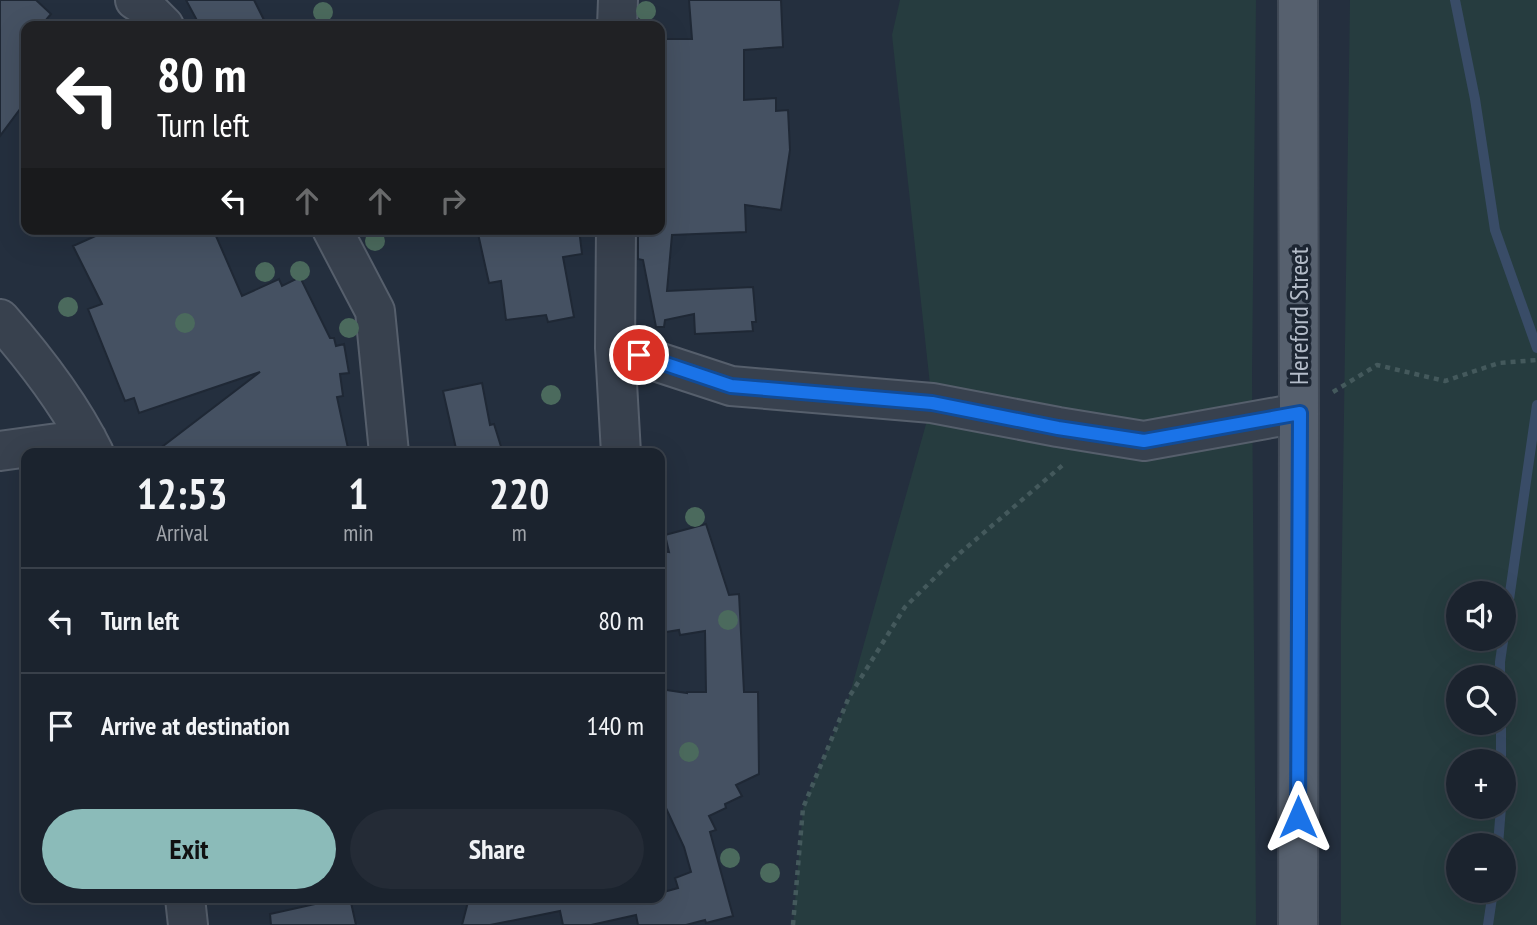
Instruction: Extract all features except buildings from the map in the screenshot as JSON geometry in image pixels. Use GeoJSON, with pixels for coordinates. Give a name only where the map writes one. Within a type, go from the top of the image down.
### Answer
{"type":"FeatureCollection","features":[{"type":"Feature","properties":{"kind":"main road","name":"Hereford Street"},"geometry":{"type":"LineString","coordinates":[[1298,0],[1298,925]]}},
{"type":"Feature","properties":{"kind":"street"},"geometry":{"type":"LineString","coordinates":[[617,21],[618,0]]}},
{"type":"Feature","properties":{"kind":"street"},"geometry":{"type":"LineString","coordinates":[[335,235],[375,311],[388,448]]}},
{"type":"Feature","properties":{"kind":"street"},"geometry":{"type":"LineString","coordinates":[[616,235],[615,348],[621,448]]}},
{"type":"Feature","properties":{"kind":"street"},"geometry":{"type":"LineString","coordinates":[[0,319],[57,390],[91,446],[55,448]]}},
{"type":"Feature","properties":{"kind":"street"},"geometry":{"type":"LineString","coordinates":[[615,348],[731,386],[932,403],[1144,441],[1300,413]]}},
{"type":"Feature","properties":{"kind":"street"},"geometry":{"type":"LineString","coordinates":[[0,451],[21,450]]}},
{"type":"Feature","properties":{"kind":"street"},"geometry":{"type":"LineString","coordinates":[[186,903],[188,925]]}},
{"type":"Feature","properties":{"kind":"path"},"geometry":{"type":"LineString","coordinates":[[1300,413],[1377,365],[1445,381],[1499,363],[1537,360]]}},
{"type":"Feature","properties":{"kind":"path"},"geometry":{"type":"LineString","coordinates":[[793,925],[803,808],[849,697],[905,607],[960,553],[1100,434]]}},
{"type":"Feature","properties":{"kind":"green space"},"geometry":{"type":"Polygon","coordinates":[[[900,0],[1256,0],[1252,374],[1256,925],[793,925],[803,808],[849,697],[932,403],[892,35],[900,0]]]}},
{"type":"Feature","properties":{"kind":"green space"},"geometry":{"type":"Polygon","coordinates":[[[1350,0],[1537,0],[1537,925],[1341,925],[1341,621],[1350,0]]]}},
{"type":"Feature","properties":{"kind":"waterway"},"geometry":{"type":"LineString","coordinates":[[1455,0],[1475,99],[1495,230],[1537,348]]}},
{"type":"Feature","properties":{"kind":"waterway"},"geometry":{"type":"LineString","coordinates":[[1500,665],[1537,405]]}},
{"type":"Feature","properties":{"kind":"waterway"},"geometry":{"type":"LineString","coordinates":[[1501,735],[1501,749]]}},
{"type":"Feature","properties":{"kind":"waterway"},"geometry":{"type":"LineString","coordinates":[[1499,833],[1500,819]]}},
{"type":"Feature","properties":{"kind":"waterway"},"geometry":{"type":"LineString","coordinates":[[1488,925],[1491,903]]}},
{"type":"Feature","properties":{"kind":"route"},"geometry":{"type":"LineString","coordinates":[[639,355],[731,386],[932,403],[1058,428],[1144,441],[1300,413],[1298,817]]}}]}
